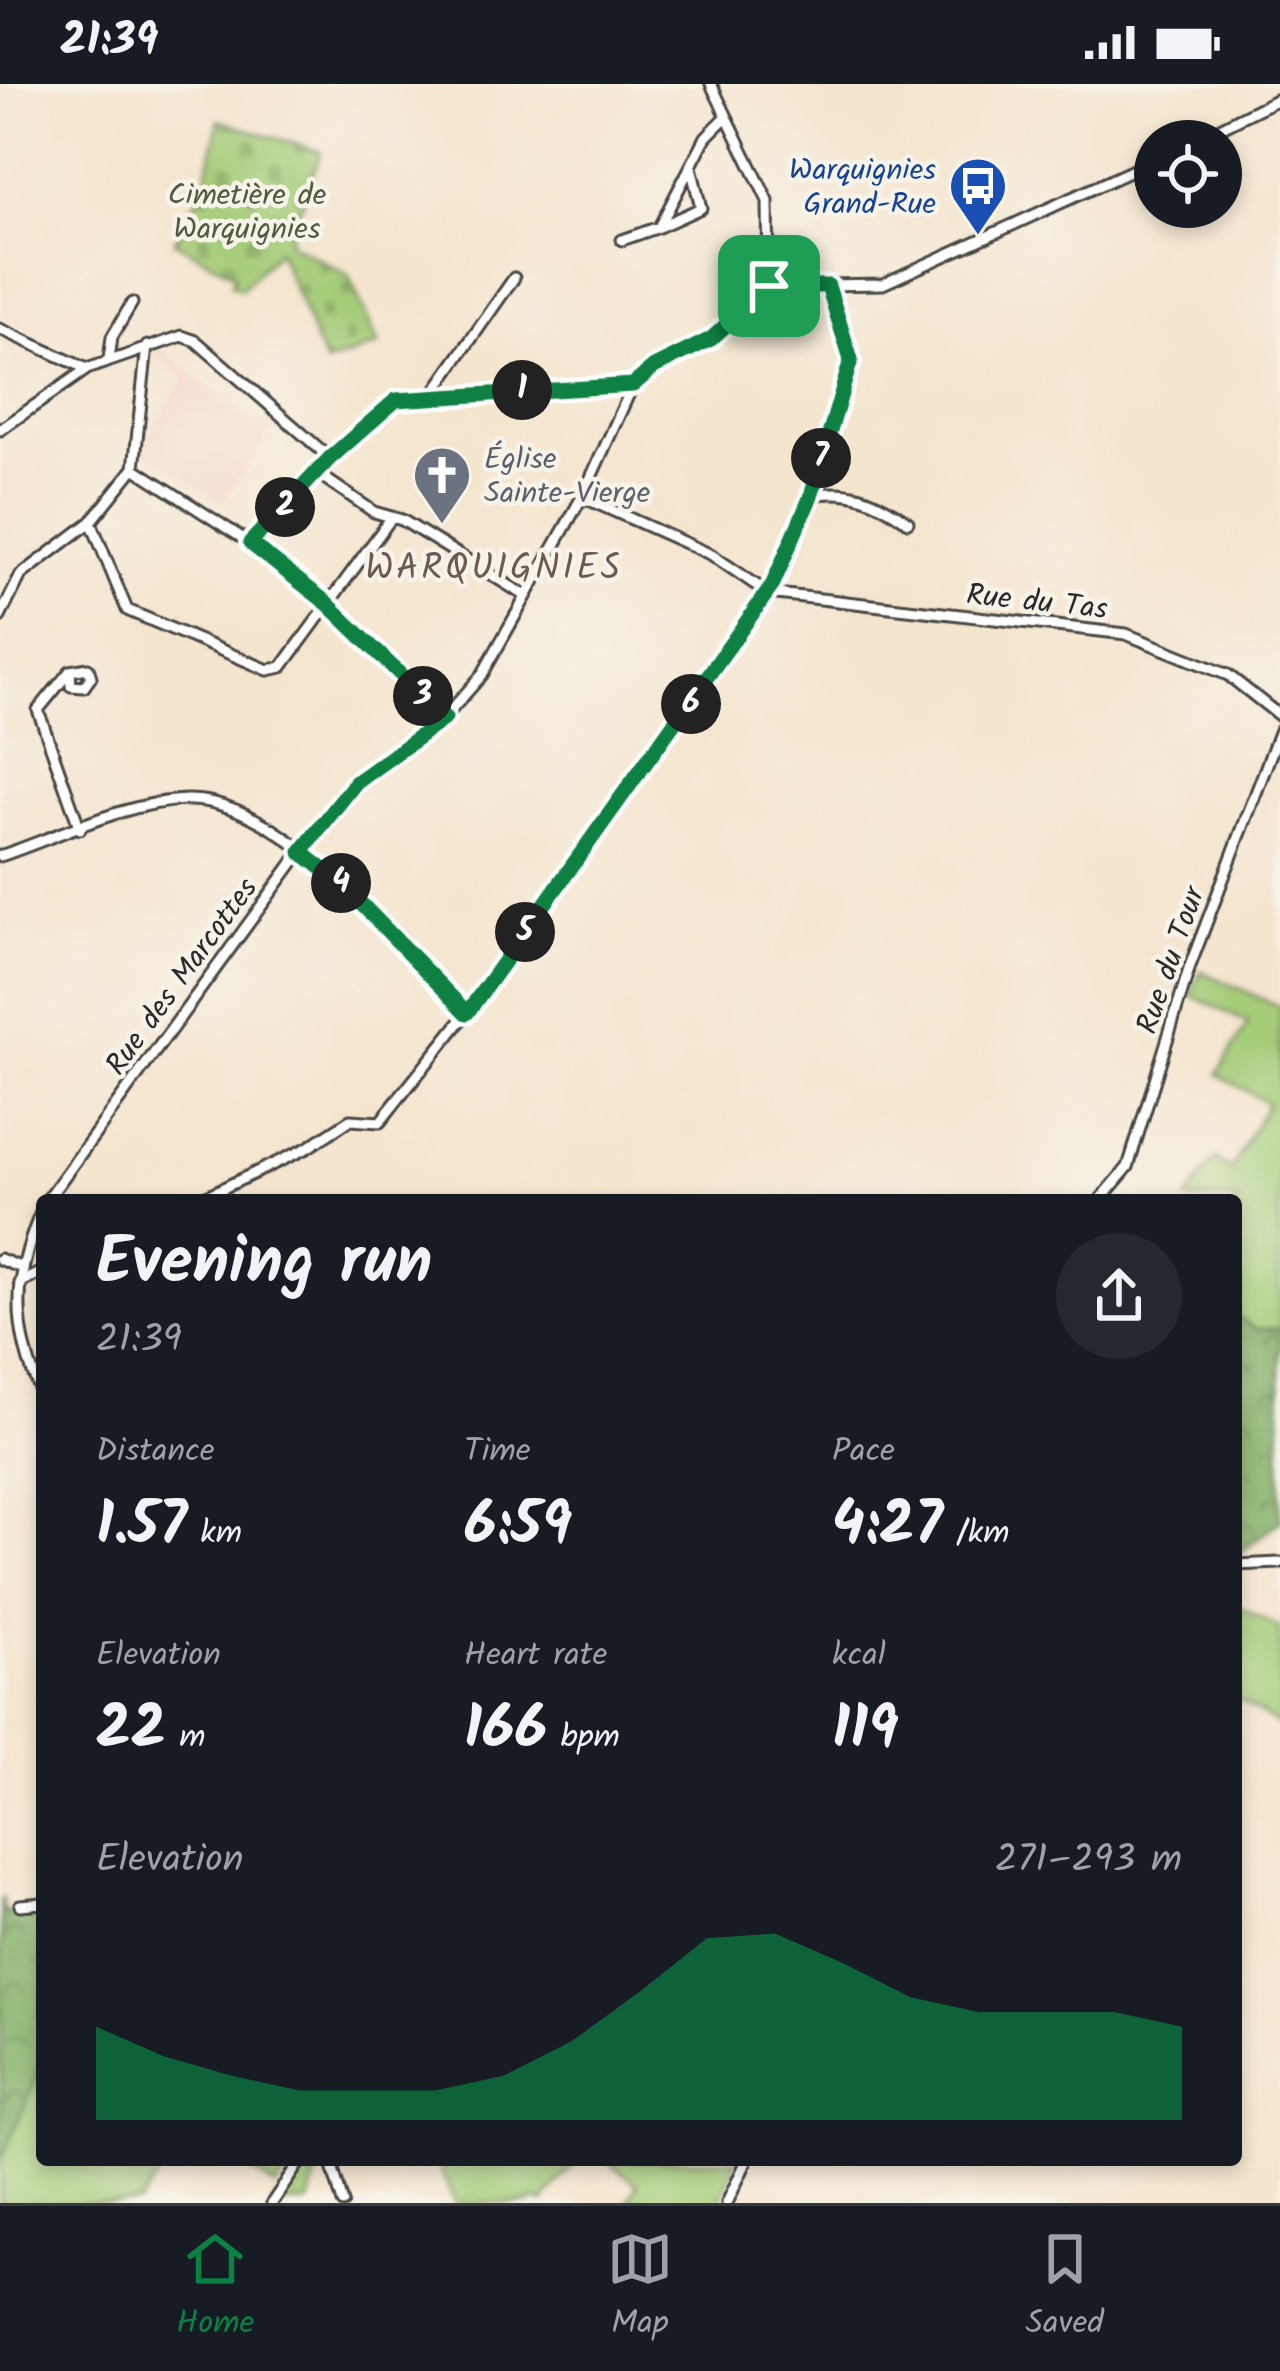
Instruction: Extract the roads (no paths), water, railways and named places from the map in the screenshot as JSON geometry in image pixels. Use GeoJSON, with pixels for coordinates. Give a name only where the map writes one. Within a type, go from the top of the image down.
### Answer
{"type":"FeatureCollection","features":[{"type":"Feature","properties":{"kind":"street"},"geometry":{"type":"LineString","coordinates":[[711,84],[768,201],[769,286]]}},
{"type":"Feature","properties":{"kind":"street"},"geometry":{"type":"LineString","coordinates":[[1236,120],[1280,98]]}},
{"type":"Feature","properties":{"kind":"street"},"geometry":{"type":"LineString","coordinates":[[659,226],[706,137],[725,118]]}},
{"type":"Feature","properties":{"kind":"street"},"geometry":{"type":"LineString","coordinates":[[622,240],[701,208],[691,167]]}},
{"type":"Feature","properties":{"kind":"street"},"geometry":{"type":"LineString","coordinates":[[250,543],[330,458],[396,400],[432,394],[633,385],[654,367],[711,339],[769,286],[883,284],[1134,170]]}},
{"type":"Feature","properties":{"kind":"street"},"geometry":{"type":"LineString","coordinates":[[432,394],[514,278]]}},
{"type":"Feature","properties":{"kind":"street"},"geometry":{"type":"LineString","coordinates":[[211,1194],[286,1160],[350,1120],[380,1122],[467,1013],[770,589],[811,496],[851,360],[828,286]]}},
{"type":"Feature","properties":{"kind":"street"},"geometry":{"type":"LineString","coordinates":[[109,359],[112,337],[132,303]]}},
{"type":"Feature","properties":{"kind":"street"},"geometry":{"type":"LineString","coordinates":[[0,329],[87,369]]}},
{"type":"Feature","properties":{"kind":"street"},"geometry":{"type":"LineString","coordinates":[[0,430],[87,369],[182,336],[196,340],[330,458]]}},
{"type":"Feature","properties":{"kind":"street"},"geometry":{"type":"LineString","coordinates":[[0,617],[21,575],[91,522],[134,468],[147,346]]}},
{"type":"Feature","properties":{"kind":"street","name":"Rue des Marcottes"},"geometry":{"type":"LineString","coordinates":[[51,1194],[356,782],[445,718],[482,675],[582,497],[633,385]]}},
{"type":"Feature","properties":{"kind":"street"},"geometry":{"type":"LineString","coordinates":[[134,468],[250,543],[327,603],[445,718]]}},
{"type":"Feature","properties":{"kind":"street"},"geometry":{"type":"LineString","coordinates":[[317,473],[374,512],[392,517],[526,596]]}},
{"type":"Feature","properties":{"kind":"street"},"geometry":{"type":"LineString","coordinates":[[811,496],[852,493],[908,522]]}},
{"type":"Feature","properties":{"kind":"street"},"geometry":{"type":"LineString","coordinates":[[582,497],[712,555],[770,589]]}},
{"type":"Feature","properties":{"kind":"street"},"geometry":{"type":"LineString","coordinates":[[91,522],[128,610],[199,644],[276,671],[392,517]]}},
{"type":"Feature","properties":{"kind":"street","name":"Rue du Tas"},"geometry":{"type":"LineString","coordinates":[[770,589],[1126,634],[1228,675],[1280,716]]}},
{"type":"Feature","properties":{"kind":"street"},"geometry":{"type":"LineString","coordinates":[[70,671],[38,710],[80,830]]}},
{"type":"Feature","properties":{"kind":"street","name":"Rue du Tour"},"geometry":{"type":"LineString","coordinates":[[1105,1194],[1128,1167],[1190,966],[1280,730]]}},
{"type":"Feature","properties":{"kind":"street"},"geometry":{"type":"LineString","coordinates":[[0,856],[158,804],[202,800],[239,811],[341,883],[467,1013]]}},
{"type":"Feature","properties":{"kind":"street"},"geometry":{"type":"LineString","coordinates":[[36,1227],[19,1283],[19,1333],[36,1380]]}},
{"type":"Feature","properties":{"kind":"street"},"geometry":{"type":"LineString","coordinates":[[0,1259],[22,1268]]}},
{"type":"Feature","properties":{"kind":"street"},"geometry":{"type":"LineString","coordinates":[[19,1283],[36,1275]]}},
{"type":"Feature","properties":{"kind":"street"},"geometry":{"type":"LineString","coordinates":[[1242,1565],[1280,1563]]}},
{"type":"Feature","properties":{"kind":"street"},"geometry":{"type":"LineString","coordinates":[[20,1905],[36,1904]]}},
{"type":"Feature","properties":{"kind":"street"},"geometry":{"type":"LineString","coordinates":[[272,2203],[297,2166]]}},
{"type":"Feature","properties":{"kind":"street"},"geometry":{"type":"LineString","coordinates":[[332,2166],[343,2203]]}},
{"type":"Feature","properties":{"kind":"street"},"geometry":{"type":"LineString","coordinates":[[727,2203],[744,2166]]}},
{"type":"Feature","properties":{"kind":"place","name":"Warquignies Grand-Rue"},"geometry":{"type":"Point","coordinates":[978,237]}},
{"type":"Feature","properties":{"kind":"place","name":"Église Sainte-Vierge"},"geometry":{"type":"Point","coordinates":[442,526]}},
{"type":"Feature","properties":{"kind":"district","name":"WARQUIGNIES"},"geometry":{"type":"Point","coordinates":[494,566]}},
{"type":"Feature","properties":{"kind":"park label","name":"Cimetière de Warquignies"},"geometry":{"type":"Point","coordinates":[247,211]}}]}
